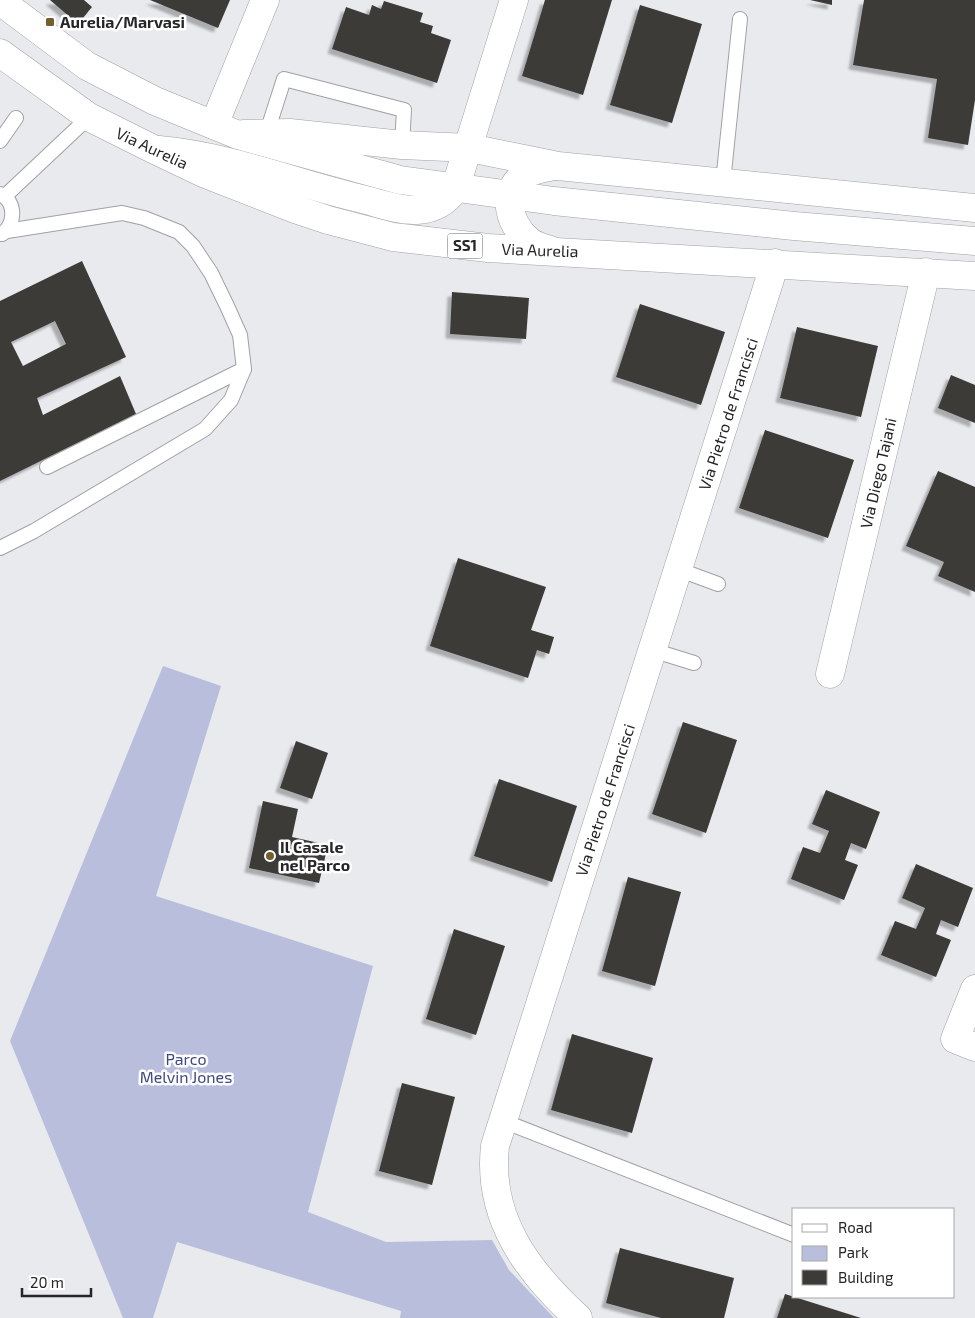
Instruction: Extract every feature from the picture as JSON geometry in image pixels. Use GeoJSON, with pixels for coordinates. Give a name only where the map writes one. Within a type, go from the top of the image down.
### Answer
{"type":"FeatureCollection","features":[{"type":"Feature","properties":{"kind":"street"},"geometry":{"type":"LineString","coordinates":[[226,130],[265,0]]}},
{"type":"Feature","properties":{"kind":"street"},"geometry":{"type":"LineString","coordinates":[[152,149],[217,158],[343,194],[406,209],[419,210],[435,206],[450,197],[455,189],[470,148],[514,0]]}},
{"type":"Feature","properties":{"kind":"street"},"geometry":{"type":"LineString","coordinates":[[0,1],[87,66],[155,101],[226,130],[400,180],[509,196],[784,225],[968,240]]}},
{"type":"Feature","properties":{"kind":"street","name":"Via Aurelia"},"geometry":{"type":"LineString","coordinates":[[0,53],[89,117],[152,149],[263,197],[328,220],[393,237],[436,243],[975,276]]}},
{"type":"Feature","properties":{"kind":"street"},"geometry":{"type":"LineString","coordinates":[[226,130],[402,145],[470,148],[558,166],[975,208]]}},
{"type":"Feature","properties":{"kind":"street"},"geometry":{"type":"LineString","coordinates":[[550,250],[531,242],[517,228],[510,210],[509,196],[517,181],[529,172],[558,166]]}},
{"type":"Feature","properties":{"kind":"street"},"geometry":{"type":"LineString","coordinates":[[906,201],[968,240]]}},
{"type":"Feature","properties":{"kind":"street","name":"Via Pietro de Francisci"},"geometry":{"type":"LineString","coordinates":[[578,1318],[533,1270],[511,1236],[504,1221],[493,1177],[495,1146],[652,650],[680,570],[775,263]]}},
{"type":"Feature","properties":{"kind":"street","name":"Via Diego Tajani"},"geometry":{"type":"LineString","coordinates":[[830,674],[926,272]]}},
{"type":"Feature","properties":{"kind":"street"},"geometry":{"type":"LineString","coordinates":[[965,1043],[975,990]]}},
{"type":"Feature","properties":{"kind":"lane"},"geometry":{"type":"LineString","coordinates":[[723,182],[740,19]]}},
{"type":"Feature","properties":{"kind":"lane"},"geometry":{"type":"LineString","coordinates":[[267,132],[284,79],[404,110],[402,145]]}},
{"type":"Feature","properties":{"kind":"lane"},"geometry":{"type":"LineString","coordinates":[[3,234],[12,222],[13,212],[3,195],[89,117]]}},
{"type":"Feature","properties":{"kind":"lane"},"geometry":{"type":"LineString","coordinates":[[0,141],[16,118]]}},
{"type":"Feature","properties":{"kind":"lane"},"geometry":{"type":"LineString","coordinates":[[0,548],[34,530],[205,429],[231,400],[244,369],[240,335],[227,306],[211,273],[193,246],[179,232],[144,218],[122,213],[3,234]]}},
{"type":"Feature","properties":{"kind":"lane"},"geometry":{"type":"LineString","coordinates":[[47,467],[244,369]]}},
{"type":"Feature","properties":{"kind":"lane"},"geometry":{"type":"LineString","coordinates":[[680,570],[718,584]]}},
{"type":"Feature","properties":{"kind":"lane"},"geometry":{"type":"LineString","coordinates":[[652,650],[694,663]]}},
{"type":"Feature","properties":{"kind":"lane"},"geometry":{"type":"LineString","coordinates":[[503,1121],[792,1234]]}},
{"type":"Feature","properties":{"kind":"green space","name":"Parco Melvin Jones"},"geometry":{"type":"Polygon","coordinates":[[[163,666],[221,686],[156,896],[373,966],[308,1212],[386,1242],[492,1240],[509,1270],[554,1318],[400,1318],[401,1311],[177,1242],[153,1318],[123,1318],[10,1041],[163,666]]]}},
{"type":"Feature","properties":{"kind":"building"},"geometry":{"type":"Polygon","coordinates":[[[50,0],[84,0],[92,7],[78,24],[50,0]]]}},
{"type":"Feature","properties":{"kind":"building"},"geometry":{"type":"Polygon","coordinates":[[[150,0],[230,0],[218,28],[150,0]]]}},
{"type":"Feature","properties":{"kind":"building"},"geometry":{"type":"Polygon","coordinates":[[[545,0],[612,0],[583,95],[522,76],[545,0]]]}},
{"type":"Feature","properties":{"kind":"building"},"geometry":{"type":"Polygon","coordinates":[[[810,0],[832,0],[832,5],[810,0]]]}},
{"type":"Feature","properties":{"kind":"building"},"geometry":{"type":"Polygon","coordinates":[[[864,0],[975,0],[975,100],[968,145],[928,138],[937,79],[853,65],[864,0]]]}},
{"type":"Feature","properties":{"kind":"building"},"geometry":{"type":"Polygon","coordinates":[[[384,1],[423,13],[420,22],[433,26],[431,33],[451,40],[437,83],[332,49],[346,7],[369,15],[372,5],[381,9],[384,1]]]}},
{"type":"Feature","properties":{"kind":"building"},"geometry":{"type":"Polygon","coordinates":[[[640,5],[702,24],[672,123],[610,105],[640,5]]]}},
{"type":"Feature","properties":{"kind":"building"},"geometry":{"type":"Polygon","coordinates":[[[82,261],[126,357],[37,398],[43,415],[120,376],[136,414],[0,481],[0,301],[82,261]],[[55,321],[11,342],[23,366],[66,344],[55,321]]]}},
{"type":"Feature","properties":{"kind":"building"},"geometry":{"type":"Polygon","coordinates":[[[452,292],[529,298],[526,339],[450,334],[452,292]]]}},
{"type":"Feature","properties":{"kind":"building"},"geometry":{"type":"Polygon","coordinates":[[[640,304],[725,332],[701,405],[616,377],[640,304]]]}},
{"type":"Feature","properties":{"kind":"building"},"geometry":{"type":"Polygon","coordinates":[[[797,327],[878,346],[861,417],[780,398],[797,327]]]}},
{"type":"Feature","properties":{"kind":"building"},"geometry":{"type":"Polygon","coordinates":[[[951,375],[975,385],[975,423],[938,408],[951,375]]]}},
{"type":"Feature","properties":{"kind":"building"},"geometry":{"type":"Polygon","coordinates":[[[765,430],[854,460],[828,538],[739,508],[765,430]]]}},
{"type":"Feature","properties":{"kind":"building"},"geometry":{"type":"Polygon","coordinates":[[[938,471],[975,487],[975,592],[938,576],[944,562],[906,546],[938,471]]]}},
{"type":"Feature","properties":{"kind":"building"},"geometry":{"type":"Polygon","coordinates":[[[458,558],[546,587],[531,630],[554,637],[549,654],[537,650],[528,678],[430,646],[458,558]]]}},
{"type":"Feature","properties":{"kind":"building"},"geometry":{"type":"Polygon","coordinates":[[[683,722],[737,740],[706,833],[652,814],[683,722]]]}},
{"type":"Feature","properties":{"kind":"building"},"geometry":{"type":"Polygon","coordinates":[[[296,741],[328,753],[312,799],[280,788],[296,741]]]}},
{"type":"Feature","properties":{"kind":"building"},"geometry":{"type":"Polygon","coordinates":[[[499,779],[577,806],[552,882],[474,856],[499,779]]]}},
{"type":"Feature","properties":{"kind":"building"},"geometry":{"type":"Polygon","coordinates":[[[826,790],[880,812],[866,849],[851,843],[845,860],[858,865],[844,900],[791,879],[803,847],[820,853],[829,831],[812,824],[826,790]]]}},
{"type":"Feature","properties":{"kind":"building"},"geometry":{"type":"Polygon","coordinates":[[[263,801],[298,809],[292,837],[328,845],[319,883],[249,868],[263,801]]]}},
{"type":"Feature","properties":{"kind":"building"},"geometry":{"type":"Polygon","coordinates":[[[916,864],[973,888],[958,927],[941,920],[936,934],[951,940],[936,977],[881,955],[895,921],[916,929],[925,908],[902,898],[916,864]]]}},
{"type":"Feature","properties":{"kind":"building"},"geometry":{"type":"Polygon","coordinates":[[[628,877],[681,892],[655,986],[602,971],[628,877]]]}},
{"type":"Feature","properties":{"kind":"building"},"geometry":{"type":"Polygon","coordinates":[[[454,929],[505,946],[476,1035],[426,1019],[454,929]]]}},
{"type":"Feature","properties":{"kind":"building"},"geometry":{"type":"Polygon","coordinates":[[[572,1034],[653,1058],[632,1133],[551,1110],[572,1034]]]}},
{"type":"Feature","properties":{"kind":"building"},"geometry":{"type":"Polygon","coordinates":[[[402,1083],[455,1097],[432,1185],[379,1171],[402,1083]]]}},
{"type":"Feature","properties":{"kind":"building"},"geometry":{"type":"Polygon","coordinates":[[[620,1248],[734,1278],[724,1318],[661,1318],[606,1303],[620,1248]]]}},
{"type":"Feature","properties":{"kind":"building"},"geometry":{"type":"Polygon","coordinates":[[[785,1294],[792,1296],[792,1298],[798,1298],[861,1318],[777,1318],[785,1294]]]}},
{"type":"Feature","properties":{"kind":"place","name":"Aurelia/Marvasi"},"geometry":{"type":"Point","coordinates":[50,22]}},
{"type":"Feature","properties":{"kind":"place","name":"Il Casale nel Parco"},"geometry":{"type":"Point","coordinates":[270,856]}}]}
